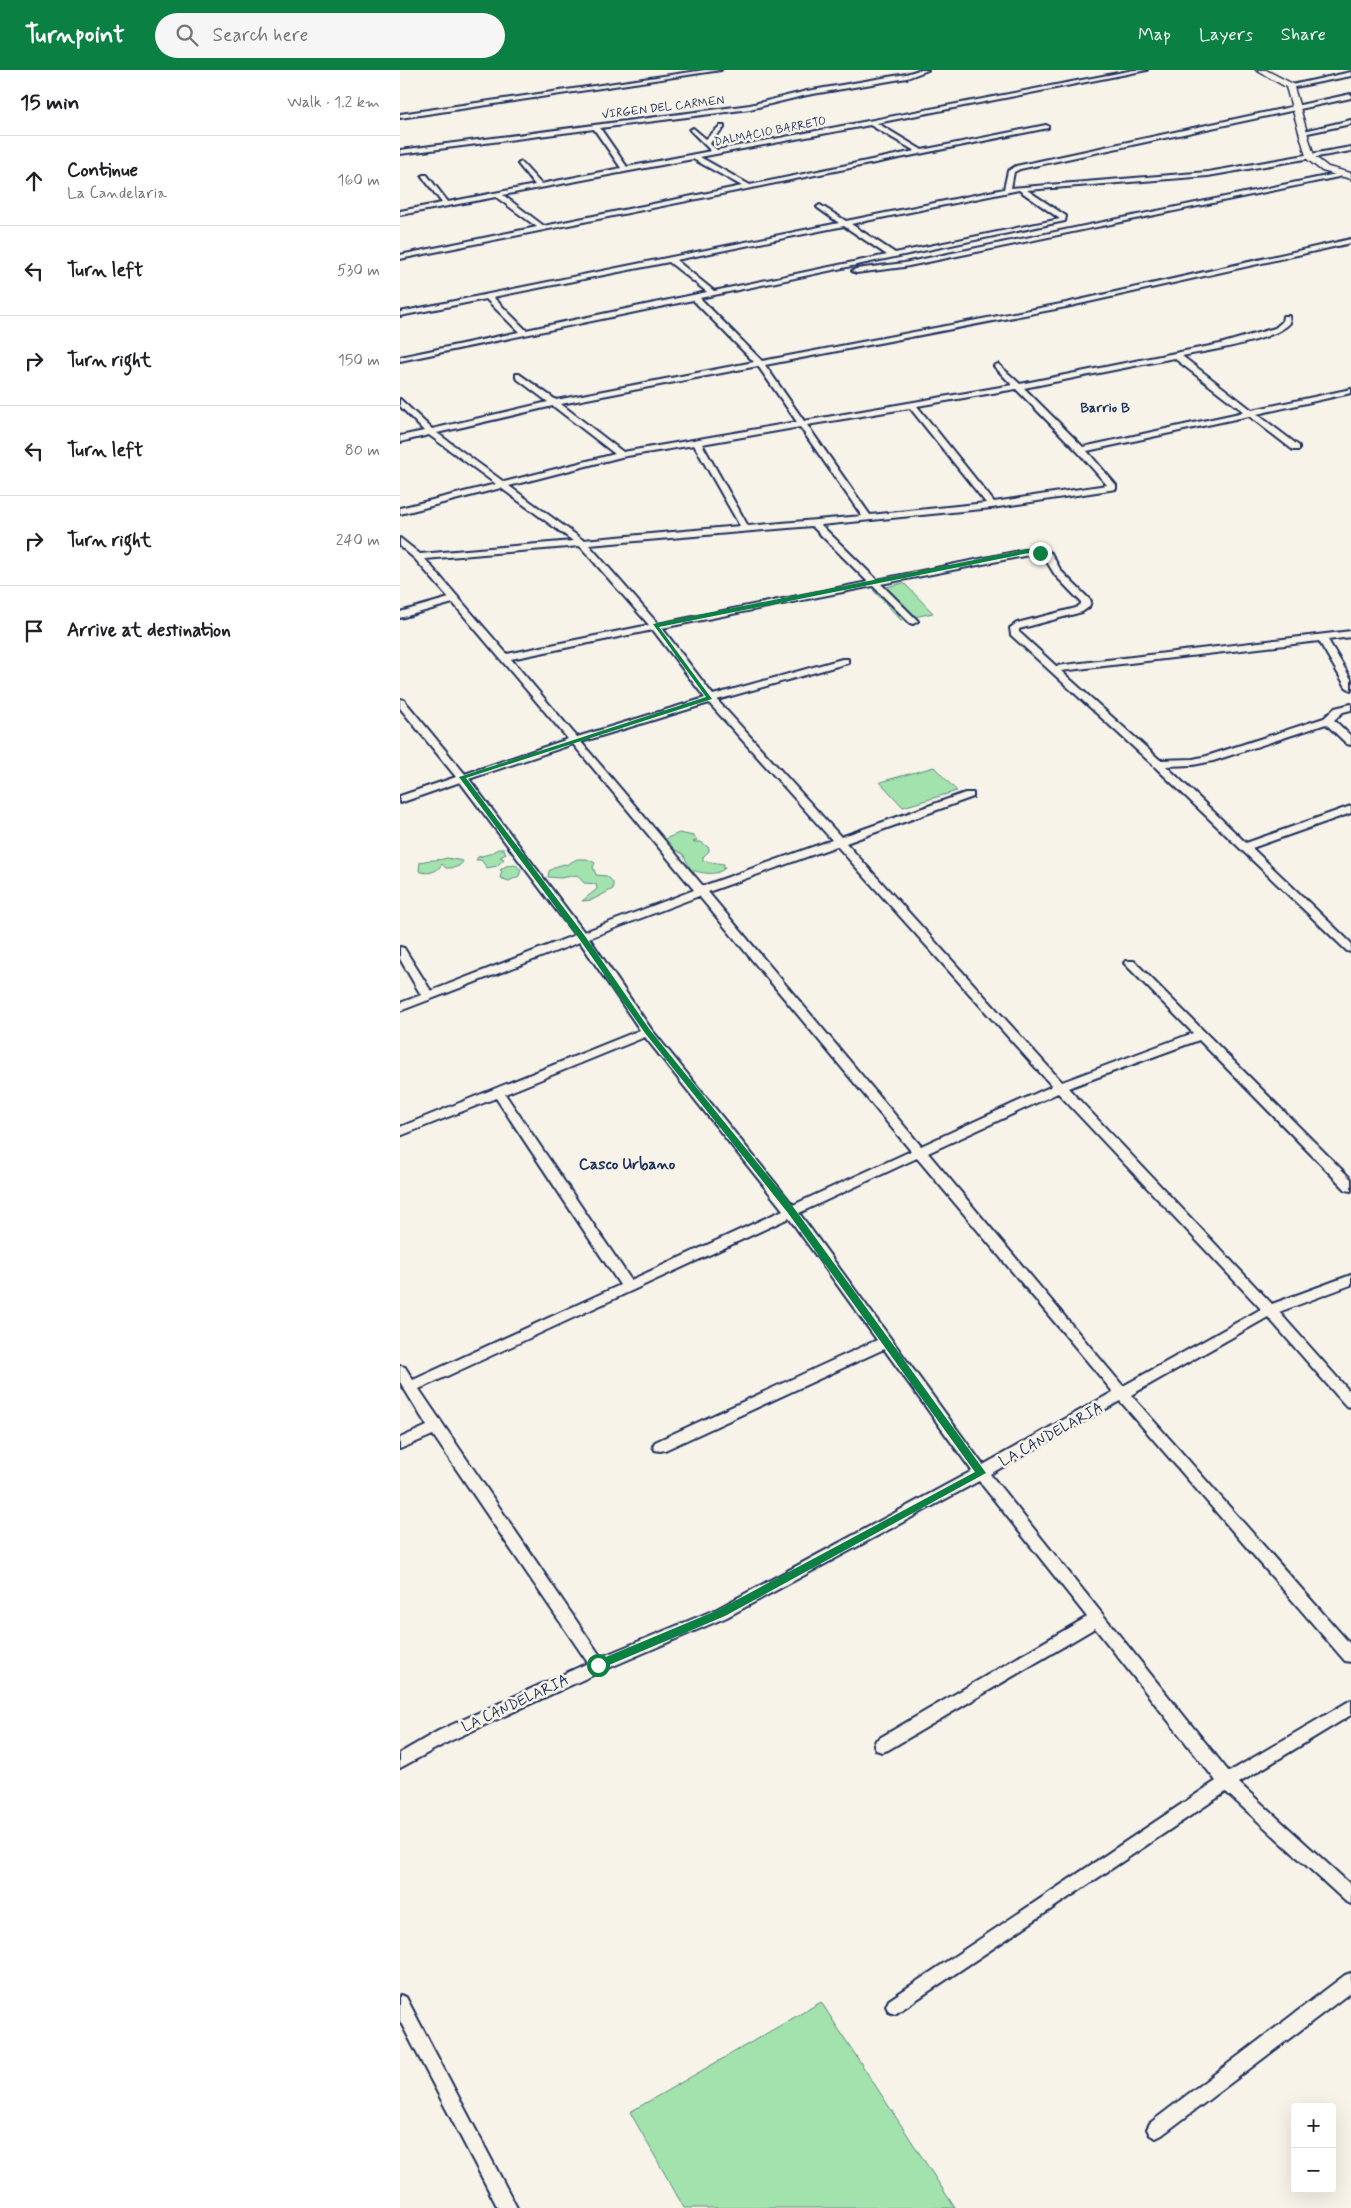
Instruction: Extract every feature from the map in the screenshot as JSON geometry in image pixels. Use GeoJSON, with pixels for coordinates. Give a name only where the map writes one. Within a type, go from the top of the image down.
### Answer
{"type":"FeatureCollection","features":[{"type":"Feature","properties":{"kind":"main road"},"geometry":{"type":"LineString","coordinates":[[1260,70],[1290,86],[1310,157],[1325,170],[1346,176]]}},
{"type":"Feature","properties":{"kind":"street"},"geometry":{"type":"LineString","coordinates":[[400,116],[718,70]]}},
{"type":"Feature","properties":{"kind":"street","name":"VIRGEN DEL CARMEN"},"geometry":{"type":"LineString","coordinates":[[400,152],[750,107],[807,93],[907,76],[925,70]]}},
{"type":"Feature","properties":{"kind":"street","name":"DALMACIO BARRETO"},"geometry":{"type":"LineString","coordinates":[[400,213],[1144,70]]}},
{"type":"Feature","properties":{"kind":"street"},"geometry":{"type":"LineString","coordinates":[[1290,86],[1351,74]]}},
{"type":"Feature","properties":{"kind":"street"},"geometry":{"type":"LineString","coordinates":[[1007,190],[1011,171],[1018,167],[1351,96]]}},
{"type":"Feature","properties":{"kind":"street"},"geometry":{"type":"LineString","coordinates":[[872,122],[921,152]]}},
{"type":"Feature","properties":{"kind":"street"},"geometry":{"type":"LineString","coordinates":[[1303,132],[1351,122]]}},
{"type":"Feature","properties":{"kind":"street"},"geometry":{"type":"LineString","coordinates":[[595,126],[626,170]]}},
{"type":"Feature","properties":{"kind":"street"},"geometry":{"type":"LineString","coordinates":[[707,144],[711,136],[722,127]]}},
{"type":"Feature","properties":{"kind":"street"},"geometry":{"type":"LineString","coordinates":[[400,257],[1046,127]]}},
{"type":"Feature","properties":{"kind":"street"},"geometry":{"type":"LineString","coordinates":[[693,130],[716,153]]}},
{"type":"Feature","properties":{"kind":"street"},"geometry":{"type":"LineString","coordinates":[[400,314],[1007,190],[1208,174],[1310,157],[1351,148]]}},
{"type":"Feature","properties":{"kind":"street"},"geometry":{"type":"LineString","coordinates":[[694,157],[749,187]]}},
{"type":"Feature","properties":{"kind":"street"},"geometry":{"type":"LineString","coordinates":[[521,164],[540,187]]}},
{"type":"Feature","properties":{"kind":"street"},"geometry":{"type":"LineString","coordinates":[[425,176],[447,204]]}},
{"type":"Feature","properties":{"kind":"street"},"geometry":{"type":"LineString","coordinates":[[831,270],[863,271],[889,268],[1346,176]]}},
{"type":"Feature","properties":{"kind":"street"},"geometry":{"type":"LineString","coordinates":[[400,359],[1064,220],[1064,218],[1020,188]]}},
{"type":"Feature","properties":{"kind":"street"},"geometry":{"type":"LineString","coordinates":[[498,195],[544,229]]}},
{"type":"Feature","properties":{"kind":"street"},"geometry":{"type":"LineString","coordinates":[[820,207],[894,256]]}},
{"type":"Feature","properties":{"kind":"street"},"geometry":{"type":"LineString","coordinates":[[400,439],[554,404],[1066,305],[1351,241]]}},
{"type":"Feature","properties":{"kind":"street"},"geometry":{"type":"LineString","coordinates":[[668,258],[712,293]]}},
{"type":"Feature","properties":{"kind":"street"},"geometry":{"type":"LineString","coordinates":[[487,295],[525,333]]}},
{"type":"Feature","properties":{"kind":"street"},"geometry":{"type":"LineString","coordinates":[[694,297],[761,365],[868,518]]}},
{"type":"Feature","properties":{"kind":"street"},"geometry":{"type":"LineString","coordinates":[[400,511],[621,455],[912,406],[1221,346],[1269,333],[1283,327],[1286,318]]}},
{"type":"Feature","properties":{"kind":"street"},"geometry":{"type":"LineString","coordinates":[[1176,355],[1296,448]]}},
{"type":"Feature","properties":{"kind":"street"},"geometry":{"type":"LineString","coordinates":[[418,556],[814,524],[992,506],[1113,487],[1080,450],[1016,387],[998,366]]}},
{"type":"Feature","properties":{"kind":"street"},"geometry":{"type":"LineString","coordinates":[[519,376],[621,455]]}},
{"type":"Feature","properties":{"kind":"street"},"geometry":{"type":"LineString","coordinates":[[1080,450],[1351,391]]}},
{"type":"Feature","properties":{"kind":"street"},"geometry":{"type":"LineString","coordinates":[[400,401],[430,432],[500,486],[583,544],[655,626],[710,698],[1060,1087],[1270,1310],[1351,1402]]}},
{"type":"Feature","properties":{"kind":"street"},"geometry":{"type":"LineString","coordinates":[[912,406],[992,506]]}},
{"type":"Feature","properties":{"kind":"street"},"geometry":{"type":"LineString","coordinates":[[696,441],[746,530]]}},
{"type":"Feature","properties":{"kind":"street"},"geometry":{"type":"LineString","coordinates":[[814,524],[913,621]]}},
{"type":"Feature","properties":{"kind":"street"},"geometry":{"type":"LineString","coordinates":[[400,541],[418,556],[505,657],[703,890],[1122,1394],[1351,1656]]}},
{"type":"Feature","properties":{"kind":"street"},"geometry":{"type":"LineString","coordinates":[[505,657],[1029,551],[1048,555],[1048,560],[1086,601],[1086,605],[1079,610],[1020,625],[1015,628],[1014,633],[1157,763],[1351,949]]}},
{"type":"Feature","properties":{"kind":"street"},"geometry":{"type":"LineString","coordinates":[[400,615],[455,599]]}},
{"type":"Feature","properties":{"kind":"street"},"geometry":{"type":"LineString","coordinates":[[1052,669],[1351,634]]}},
{"type":"Feature","properties":{"kind":"street"},"geometry":{"type":"LineString","coordinates":[[1322,638],[1351,687]]}},
{"type":"Feature","properties":{"kind":"street"},"geometry":{"type":"LineString","coordinates":[[400,800],[462,777],[574,740],[710,698],[845,662]]}},
{"type":"Feature","properties":{"kind":"street"},"geometry":{"type":"LineString","coordinates":[[400,702],[462,777],[582,938],[647,1032],[791,1210],[981,1473],[1097,1620],[1227,1782],[1351,1896]]}},
{"type":"Feature","properties":{"kind":"street"},"geometry":{"type":"LineString","coordinates":[[1157,763],[1193,762],[1210,759],[1328,720],[1339,710],[1351,707]]}},
{"type":"Feature","properties":{"kind":"street"},"geometry":{"type":"LineString","coordinates":[[1328,720],[1351,742]]}},
{"type":"Feature","properties":{"kind":"street"},"geometry":{"type":"LineString","coordinates":[[400,1007],[703,890],[968,795]]}},
{"type":"Feature","properties":{"kind":"street"},"geometry":{"type":"LineString","coordinates":[[1245,847],[1351,809]]}},
{"type":"Feature","properties":{"kind":"street"},"geometry":{"type":"LineString","coordinates":[[400,950],[428,996]]}},
{"type":"Feature","properties":{"kind":"street"},"geometry":{"type":"LineString","coordinates":[[1130,963],[1351,1187]]}},
{"type":"Feature","properties":{"kind":"street"},"geometry":{"type":"LineString","coordinates":[[400,1132],[647,1032]]}},
{"type":"Feature","properties":{"kind":"street"},"geometry":{"type":"LineString","coordinates":[[411,1387],[1060,1087],[1200,1035]]}},
{"type":"Feature","properties":{"kind":"street"},"geometry":{"type":"LineString","coordinates":[[498,1092],[629,1287]]}},
{"type":"Feature","properties":{"kind":"street","name":"LA CANDELARIA"},"geometry":{"type":"LineString","coordinates":[[400,1760],[444,1736],[598,1665],[722,1613],[981,1473],[1270,1310],[1351,1280]]}},
{"type":"Feature","properties":{"kind":"street"},"geometry":{"type":"LineString","coordinates":[[660,1446],[886,1342]]}},
{"type":"Feature","properties":{"kind":"street"},"geometry":{"type":"LineString","coordinates":[[400,1371],[436,1428],[598,1665]]}},
{"type":"Feature","properties":{"kind":"street"},"geometry":{"type":"LineString","coordinates":[[400,1444],[436,1428]]}},
{"type":"Feature","properties":{"kind":"street"},"geometry":{"type":"LineString","coordinates":[[882,1745],[1097,1620]]}},
{"type":"Feature","properties":{"kind":"street"},"geometry":{"type":"LineString","coordinates":[[895,2006],[1227,1782],[1351,1707]]}},
{"type":"Feature","properties":{"kind":"street"},"geometry":{"type":"LineString","coordinates":[[1156,2128],[1351,1981]]}},
{"type":"Feature","properties":{"kind":"street"},"geometry":{"type":"LineString","coordinates":[[400,2003],[508,2208]]}},
{"type":"Feature","properties":{"kind":"green space"},"geometry":{"type":"Polygon","coordinates":[[[904,583],[933,613],[901,620],[873,590],[904,583]]]}},
{"type":"Feature","properties":{"kind":"green space"},"geometry":{"type":"Polygon","coordinates":[[[934,767],[957,791],[903,807],[880,782],[934,767]]]}},
{"type":"Feature","properties":{"kind":"green space"},"geometry":{"type":"Polygon","coordinates":[[[679,833],[694,836],[697,840],[693,842],[701,842],[709,848],[709,851],[703,857],[703,861],[724,864],[723,869],[726,867],[722,870],[718,872],[714,873],[691,870],[683,854],[663,843],[665,839],[679,833]]]}},
{"type":"Feature","properties":{"kind":"green space"},"geometry":{"type":"Polygon","coordinates":[[[498,849],[504,849],[506,854],[500,857],[504,859],[497,866],[487,868],[481,860],[476,860],[478,857],[498,849]]]}},
{"type":"Feature","properties":{"kind":"green space"},"geometry":{"type":"Polygon","coordinates":[[[447,858],[463,861],[456,867],[446,868],[442,864],[432,872],[425,873],[419,871],[420,862],[447,858]]]}},
{"type":"Feature","properties":{"kind":"green space"},"geometry":{"type":"Polygon","coordinates":[[[577,859],[587,859],[595,863],[593,867],[596,875],[607,876],[613,882],[613,889],[592,900],[582,901],[597,889],[596,884],[584,883],[577,875],[561,878],[548,877],[549,871],[557,866],[566,865],[577,859]]]}},
{"type":"Feature","properties":{"kind":"green space"},"geometry":{"type":"Polygon","coordinates":[[[516,865],[521,870],[519,876],[509,881],[500,878],[502,871],[500,870],[506,866],[516,865]]]}},
{"type":"Feature","properties":{"kind":"green space"},"geometry":{"type":"Polygon","coordinates":[[[821,2002],[955,2208],[684,2208],[630,2112],[821,2002]]]}},
{"type":"Feature","properties":{"kind":"district","name":"Barrio B"},"geometry":{"type":"Point","coordinates":[1105,407]}},
{"type":"Feature","properties":{"kind":"district","name":"Casco Urbano"},"geometry":{"type":"Point","coordinates":[627,1163]}},
{"type":"Feature","properties":{"kind":"route"},"geometry":{"type":"LineString","coordinates":[[598,1665],[722,1613],[981,1473],[791,1210],[647,1032],[582,938],[462,777],[710,698],[655,626],[1029,551],[1040,553]]}}]}
